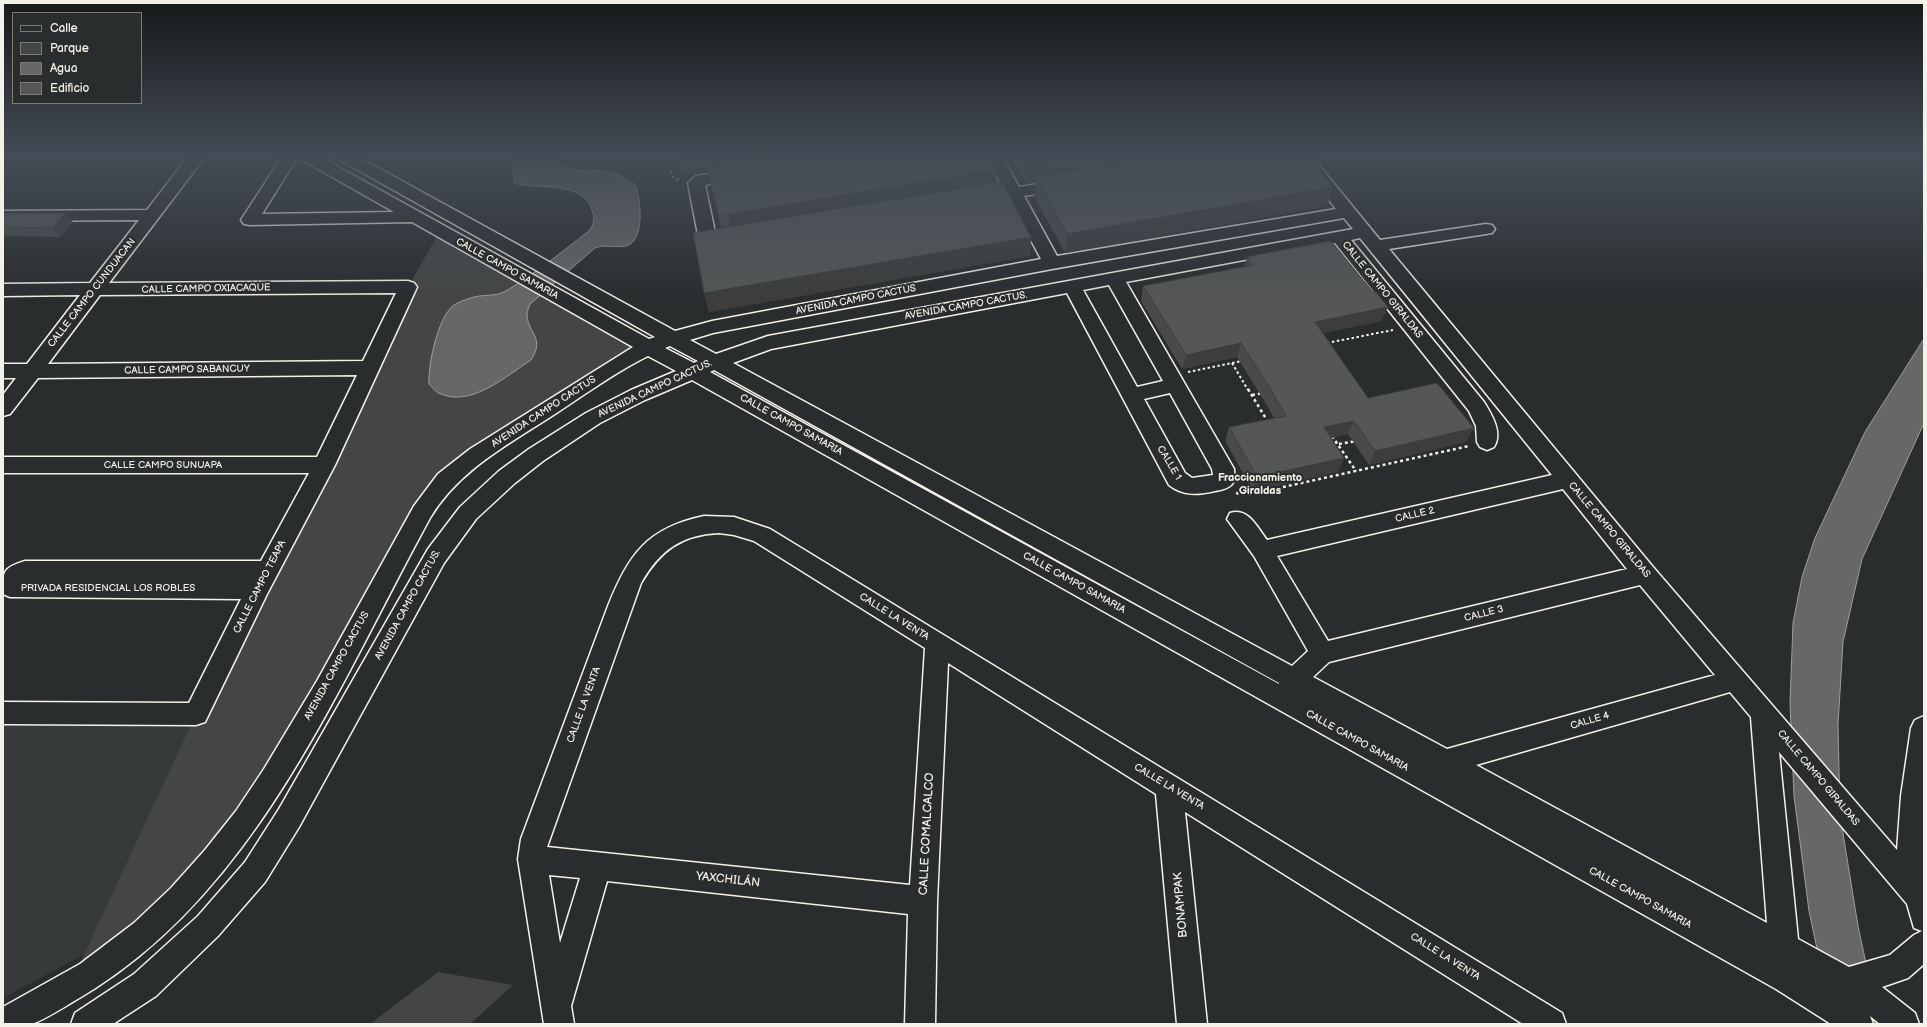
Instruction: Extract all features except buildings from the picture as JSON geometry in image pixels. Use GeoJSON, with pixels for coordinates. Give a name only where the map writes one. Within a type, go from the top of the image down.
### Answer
{"type":"FeatureCollection","features":[{"type":"Feature","properties":{"kind":"street","name":"CALLE CAMPO CUNDUACAN"},"geometry":{"type":"LineString","coordinates":[[3,409],[159,206]]}},
{"type":"Feature","properties":{"kind":"street"},"geometry":{"type":"LineString","coordinates":[[259,206],[250,220],[415,217]]}},
{"type":"Feature","properties":{"kind":"street","name":"CALLE CAMPO SAMARIA"},"geometry":{"type":"LineString","coordinates":[[395,206],[694,372],[1289,689],[1445,762],[1847,982],[1870,997],[1904,1024]]}},
{"type":"Feature","properties":{"kind":"street","name":"CALLE CAMPO SAMARIA"},"geometry":{"type":"LineString","coordinates":[[434,206],[715,362],[1289,689],[1847,1017]]}},
{"type":"Feature","properties":{"kind":"street"},"geometry":{"type":"LineString","coordinates":[[702,206],[707,235],[717,240],[740,238]]}},
{"type":"Feature","properties":{"kind":"street"},"geometry":{"type":"LineString","coordinates":[[1021,206],[1052,263]]}},
{"type":"Feature","properties":{"kind":"street","name":"CALLE CAMPO GIRALDAS"},"geometry":{"type":"LineString","coordinates":[[1342,206],[1645,574],[1763,713],[1921,907]]}},
{"type":"Feature","properties":{"kind":"street","name":"AVENIDA CAMPO CACTUS"},"geometry":{"type":"LineString","coordinates":[[3,1023],[101,967],[156,923],[181,899],[222,853],[266,790],[351,644],[428,503],[447,479],[464,465],[506,436],[611,368],[649,347],[672,338],[712,327],[1052,263],[1347,212]]}},
{"type":"Feature","properties":{"kind":"street"},"geometry":{"type":"LineString","coordinates":[[3,216],[152,215]]}},
{"type":"Feature","properties":{"kind":"street","name":"AVENIDA CAMPO CACTUS."},"geometry":{"type":"LineString","coordinates":[[86,1024],[145,985],[208,926],[255,872],[290,818],[438,551],[468,513],[507,477],[561,438],[624,401],[737,353],[781,340],[1339,237],[1370,239],[1486,229]]}},
{"type":"Feature","properties":{"kind":"street","name":"CALLE CAMPO GIRALDAS"},"geometry":{"type":"LineString","coordinates":[[1339,237],[1477,407],[1486,426],[1487,442]]}},
{"type":"Feature","properties":{"kind":"street"},"geometry":{"type":"LineString","coordinates":[[1115,278],[1223,469],[1224,479],[1220,482]]}},
{"type":"Feature","properties":{"kind":"street","name":"CALLE 1"},"geometry":{"type":"LineString","coordinates":[[1072,286],[1177,479],[1182,484],[1195,486],[1220,482]]}},
{"type":"Feature","properties":{"kind":"street","name":"CALLE CAMPO OXIACAQUE"},"geometry":{"type":"LineString","coordinates":[[3,290],[408,287]]}},
{"type":"Feature","properties":{"kind":"street","name":"CALLE CAMPO TEAPA"},"geometry":{"type":"LineString","coordinates":[[3,713],[196,714],[263,580],[324,464],[408,287]]}},
{"type":"Feature","properties":{"kind":"street","name":"CALLE CAMPO SABANCUY"},"geometry":{"type":"LineString","coordinates":[[3,371],[370,368]]}},
{"type":"Feature","properties":{"kind":"street"},"geometry":{"type":"LineString","coordinates":[[1131,395],[1173,381]]}},
{"type":"Feature","properties":{"kind":"street","name":"CALLE CAMPO SUNUAPA"},"geometry":{"type":"LineString","coordinates":[[3,465],[324,464]]}},
{"type":"Feature","properties":{"kind":"street","name":"CALLE 2"},"geometry":{"type":"LineString","coordinates":[[1262,550],[1568,480]]}},
{"type":"Feature","properties":{"kind":"street"},"geometry":{"type":"LineString","coordinates":[[1238,518],[1262,550],[1322,653],[1289,689]]}},
{"type":"Feature","properties":{"kind":"street","name":"CALLE LA VENTA"},"geometry":{"type":"LineString","coordinates":[[558,1015],[532,859],[532,850],[535,838],[624,595],[650,552],[673,534],[688,529],[713,525],[739,527],[758,533],[1552,1024]]}},
{"type":"Feature","properties":{"kind":"street","name":"PRIVADA RESIDENCIAL LOS ROBLES"},"geometry":{"type":"LineString","coordinates":[[25,570],[263,580],[19,588],[10,587],[12,579],[16,574],[25,570]]}},
{"type":"Feature","properties":{"kind":"street","name":"CALLE 3"},"geometry":{"type":"LineString","coordinates":[[1322,653],[1645,574]]}},
{"type":"Feature","properties":{"kind":"street","name":"CALLE COMALCALCO"},"geometry":{"type":"LineString","coordinates":[[920,1024],[923,901],[937,644]]}},
{"type":"Feature","properties":{"kind":"street","name":"CALLE 4"},"geometry":{"type":"LineString","coordinates":[[1445,762],[1735,680]]}},
{"type":"Feature","properties":{"kind":"street"},"geometry":{"type":"LineString","coordinates":[[1763,713],[1785,947],[1786,980]]}},
{"type":"Feature","properties":{"kind":"street"},"geometry":{"type":"LineString","coordinates":[[1921,907],[1910,858],[1919,796],[1924,728]]}},
{"type":"Feature","properties":{"kind":"street","name":"BONAMPAK"},"geometry":{"type":"LineString","coordinates":[[1169,787],[1192,1024]]}},
{"type":"Feature","properties":{"kind":"street","name":"YAXCHILÁN"},"geometry":{"type":"LineString","coordinates":[[532,859],[923,901]]}},
{"type":"Feature","properties":{"kind":"street"},"geometry":{"type":"LineString","coordinates":[[558,1015],[597,866]]}},
{"type":"Feature","properties":{"kind":"street"},"geometry":{"type":"LineString","coordinates":[[1847,982],[1898,968],[1924,945]]}},
{"type":"Feature","properties":{"kind":"path"},"geometry":{"type":"LineString","coordinates":[[1320,345],[1411,326]]}},
{"type":"Feature","properties":{"kind":"path"},"geometry":{"type":"LineString","coordinates":[[1327,343],[1331,349]]}},
{"type":"Feature","properties":{"kind":"path"},"geometry":{"type":"LineString","coordinates":[[1173,381],[1246,360]]}},
{"type":"Feature","properties":{"kind":"path"},"geometry":{"type":"LineString","coordinates":[[1232,363],[1270,424],[1262,426]]}},
{"type":"Feature","properties":{"kind":"path"},"geometry":{"type":"LineString","coordinates":[[1252,395],[1267,392]]}},
{"type":"Feature","properties":{"kind":"path"},"geometry":{"type":"LineString","coordinates":[[1329,432],[1356,471]]}},
{"type":"Feature","properties":{"kind":"path"},"geometry":{"type":"LineString","coordinates":[[1330,446],[1360,440]]}},
{"type":"Feature","properties":{"kind":"path"},"geometry":{"type":"LineString","coordinates":[[1220,482],[1234,492],[1247,495],[1487,442]]}},
{"type":"Feature","properties":{"kind":"shaded area"},"geometry":{"type":"Polygon","coordinates":[[[199,722],[100,946],[3,998],[3,723],[199,722]]]}},
{"type":"Feature","properties":{"kind":"green space"},"geometry":{"type":"Polygon","coordinates":[[[440,231],[649,347],[455,471],[248,818],[69,987],[196,714],[408,287],[440,231]]]}},
{"type":"Feature","properties":{"kind":"green space"},"geometry":{"type":"Polygon","coordinates":[[[438,972],[513,985],[470,1024],[370,1024],[438,972]]]}},
{"type":"Feature","properties":{"kind":"water"},"geometry":{"type":"Polygon","coordinates":[[[590,206],[639,206],[639,229],[632,243],[626,246],[603,246],[595,248],[530,304],[527,313],[528,320],[535,336],[537,346],[531,360],[500,381],[477,393],[453,397],[436,391],[429,384],[430,366],[437,334],[445,315],[451,307],[473,297],[497,294],[506,291],[539,269],[590,230],[594,218],[590,206]]]}},
{"type":"Feature","properties":{"kind":"water"},"geometry":{"type":"Polygon","coordinates":[[[1924,339],[1924,423],[1862,559],[1843,642],[1838,725],[1840,815],[1858,926],[1879,1024],[1833,1024],[1809,911],[1794,796],[1790,703],[1793,623],[1802,577],[1815,538],[1865,432],[1924,339]]]}},
{"type":"Feature","properties":{"kind":"district","name":"Fraccionamiento Giraldas"},"geometry":{"type":"Point","coordinates":[1260,484]}}]}
